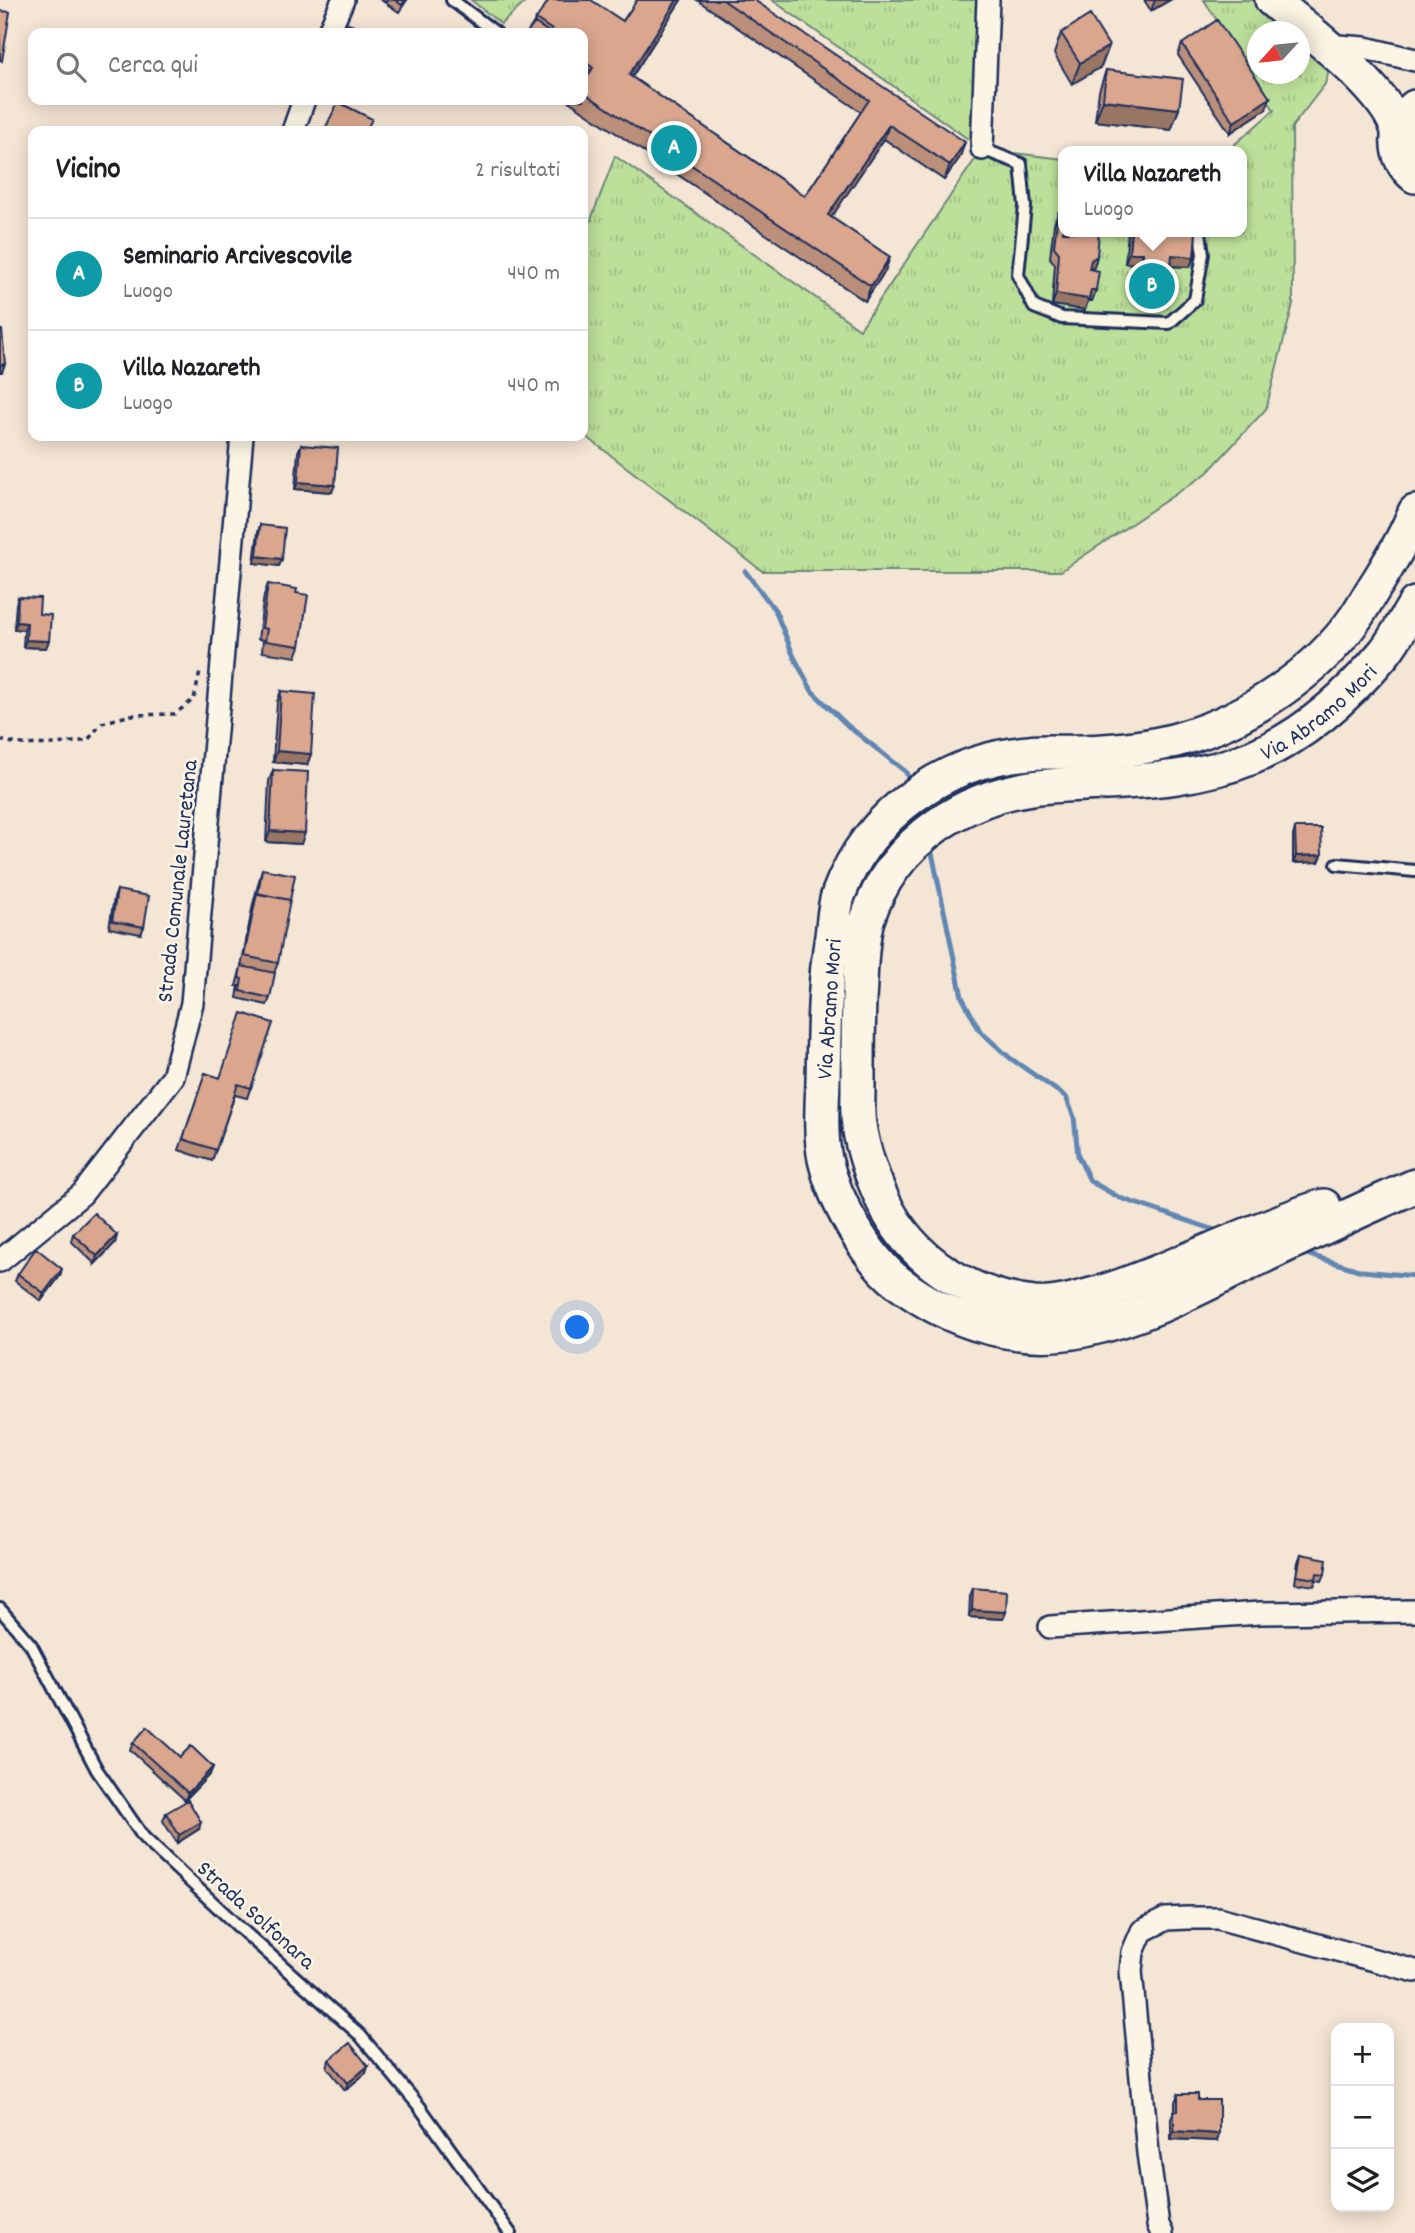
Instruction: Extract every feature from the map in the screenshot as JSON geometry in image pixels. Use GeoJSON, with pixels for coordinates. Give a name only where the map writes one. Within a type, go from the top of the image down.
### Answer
{"type":"FeatureCollection","features":[{"type":"Feature","properties":{"kind":"main road"},"geometry":{"type":"LineString","coordinates":[[1272,0],[1373,88],[1390,110],[1407,119],[1397,141],[1401,161],[1415,176]]}},
{"type":"Feature","properties":{"kind":"main road"},"geometry":{"type":"LineString","coordinates":[[1373,88],[1415,101]]}},
{"type":"Feature","properties":{"kind":"main road","name":"Via Abramo Mori"},"geometry":{"type":"LineString","coordinates":[[1415,512],[1388,566],[1354,620],[1307,670],[1256,706],[1224,724],[1179,740],[1082,752],[1027,753],[974,765],[927,785],[899,805],[877,829],[855,860],[838,896],[825,975],[822,1119],[825,1158],[841,1201],[863,1241],[893,1279],[930,1306],[965,1321],[1011,1333],[1062,1334],[1115,1324],[1179,1298],[1415,1184]]}},
{"type":"Feature","properties":{"kind":"main road","name":"Via Abramo Mori"},"geometry":{"type":"LineString","coordinates":[[1415,604],[1385,651],[1338,702],[1298,732],[1255,757],[1210,772],[1164,779],[1048,786],[997,794],[950,815],[922,835],[900,858],[879,890],[866,924],[858,1038],[858,1123],[870,1172],[888,1213],[920,1254],[956,1281],[992,1296],[1037,1304],[1084,1297],[1133,1282],[1317,1208],[1415,1184]]}},
{"type":"Feature","properties":{"kind":"street"},"geometry":{"type":"LineString","coordinates":[[330,28],[343,0]]}},
{"type":"Feature","properties":{"kind":"street"},"geometry":{"type":"LineString","coordinates":[[982,149],[988,0]]}},
{"type":"Feature","properties":{"kind":"street"},"geometry":{"type":"LineString","coordinates":[[1324,45],[1365,48],[1415,60]]}},
{"type":"Feature","properties":{"kind":"street"},"geometry":{"type":"LineString","coordinates":[[295,126],[302,105]]}},
{"type":"Feature","properties":{"kind":"street","name":"Strada Comunale Lauretana"},"geometry":{"type":"LineString","coordinates":[[0,1261],[82,1194],[173,1077],[192,1003],[242,441]]}},
{"type":"Feature","properties":{"kind":"street"},"geometry":{"type":"LineString","coordinates":[[1050,1627],[1261,1613],[1415,1611]]}},
{"type":"Feature","properties":{"kind":"street"},"geometry":{"type":"LineString","coordinates":[[1162,2233],[1158,2225],[1148,2153],[1131,1971],[1132,1952],[1142,1931],[1166,1919],[1218,1918],[1415,1970]]}},
{"type":"Feature","properties":{"kind":"lane"},"geometry":{"type":"LineString","coordinates":[[452,0],[489,28]]}},
{"type":"Feature","properties":{"kind":"lane"},"geometry":{"type":"LineString","coordinates":[[982,149],[1021,164],[1025,206],[1018,275],[1034,307],[1062,317],[1169,323],[1195,300],[1203,254],[1201,237]]}},
{"type":"Feature","properties":{"kind":"lane"},"geometry":{"type":"LineString","coordinates":[[1337,864],[1415,871]]}},
{"type":"Feature","properties":{"kind":"lane","name":"Strada Solfonara"},"geometry":{"type":"LineString","coordinates":[[0,1609],[31,1645],[97,1770],[144,1838],[360,2035],[419,2106],[510,2233]]}},
{"type":"Feature","properties":{"kind":"path"},"geometry":{"type":"LineString","coordinates":[[0,740],[11,743],[58,744],[88,740],[102,723],[131,715],[175,714],[194,699],[200,672]]}},
{"type":"Feature","properties":{"kind":"green space"},"geometry":{"type":"Polygon","coordinates":[[[471,0],[528,0],[501,24],[471,0]]]}},
{"type":"Feature","properties":{"kind":"green space"},"geometry":{"type":"Polygon","coordinates":[[[772,0],[988,0],[982,149],[772,0]]]}},
{"type":"Feature","properties":{"kind":"green space"},"geometry":{"type":"Polygon","coordinates":[[[1204,0],[1258,0],[1282,21],[1247,21],[1247,68],[1204,0]]]}},
{"type":"Feature","properties":{"kind":"green space"},"geometry":{"type":"Polygon","coordinates":[[[1310,46],[1331,64],[1325,84],[1292,127],[1293,304],[1266,409],[1207,473],[1061,571],[762,571],[588,438],[588,228],[615,156],[860,329],[982,149],[1058,158],[1058,237],[1247,237],[1247,146],[1233,146],[1274,110],[1257,84],[1310,84],[1310,46]]]}},
{"type":"Feature","properties":{"kind":"building"},"geometry":{"type":"Polygon","coordinates":[[[549,0],[591,0],[623,21],[637,0],[677,0],[629,75],[805,196],[869,100],[723,0],[754,0],[965,142],[950,165],[889,125],[828,215],[890,257],[871,286],[588,95],[588,76],[593,68],[588,64],[588,28],[549,28],[536,19],[549,0]]]}},
{"type":"Feature","properties":{"kind":"building"},"geometry":{"type":"Polygon","coordinates":[[[0,11],[10,12],[2,61],[0,60],[0,11]]]}},
{"type":"Feature","properties":{"kind":"building"},"geometry":{"type":"Polygon","coordinates":[[[1090,15],[1109,46],[1080,63],[1061,33],[1090,15]]]}},
{"type":"Feature","properties":{"kind":"building"},"geometry":{"type":"Polygon","coordinates":[[[1217,20],[1247,64],[1247,84],[1260,84],[1270,98],[1234,122],[1182,44],[1217,20]]]}},
{"type":"Feature","properties":{"kind":"building"},"geometry":{"type":"Polygon","coordinates":[[[1106,70],[1183,79],[1179,109],[1103,100],[1106,70]]]}},
{"type":"Feature","properties":{"kind":"building"},"geometry":{"type":"Polygon","coordinates":[[[337,105],[344,105],[372,119],[368,126],[326,126],[337,105]]]}},
{"type":"Feature","properties":{"kind":"building"},"geometry":{"type":"Polygon","coordinates":[[[1058,213],[1058,237],[1099,237],[1097,256],[1091,260],[1089,269],[1099,271],[1096,290],[1091,290],[1089,299],[1056,294],[1059,253],[1054,247],[1058,213]]]}},
{"type":"Feature","properties":{"kind":"building"},"geometry":{"type":"Polygon","coordinates":[[[1131,237],[1196,237],[1194,257],[1172,255],[1168,295],[1140,293],[1143,253],[1129,253],[1131,237]]]}},
{"type":"Feature","properties":{"kind":"building"},"geometry":{"type":"Polygon","coordinates":[[[0,330],[5,364],[0,365],[0,330]]]}},
{"type":"Feature","properties":{"kind":"building"},"geometry":{"type":"Polygon","coordinates":[[[301,445],[338,448],[335,485],[298,482],[301,445]]]}},
{"type":"Feature","properties":{"kind":"building"},"geometry":{"type":"Polygon","coordinates":[[[260,525],[285,528],[282,559],[257,556],[260,525]]]}},
{"type":"Feature","properties":{"kind":"building"},"geometry":{"type":"Polygon","coordinates":[[[268,584],[297,589],[296,593],[308,595],[300,646],[265,641],[267,629],[262,628],[268,584]]]}},
{"type":"Feature","properties":{"kind":"building"},"geometry":{"type":"Polygon","coordinates":[[[18,597],[40,598],[39,614],[51,615],[49,641],[26,640],[27,623],[17,622],[18,597]]]}},
{"type":"Feature","properties":{"kind":"building"},"geometry":{"type":"Polygon","coordinates":[[[281,691],[315,694],[311,754],[277,751],[281,691]]]}},
{"type":"Feature","properties":{"kind":"building"},"geometry":{"type":"Polygon","coordinates":[[[273,770],[308,772],[305,833],[270,831],[273,770]]]}},
{"type":"Feature","properties":{"kind":"building"},"geometry":{"type":"Polygon","coordinates":[[[1295,828],[1321,828],[1322,855],[1296,856],[1295,828]]]}},
{"type":"Feature","properties":{"kind":"building"},"geometry":{"type":"Polygon","coordinates":[[[262,869],[295,875],[290,900],[258,894],[262,869]]]}},
{"type":"Feature","properties":{"kind":"building"},"geometry":{"type":"Polygon","coordinates":[[[117,890],[149,896],[144,927],[112,921],[117,890]]]}},
{"type":"Feature","properties":{"kind":"building"},"geometry":{"type":"Polygon","coordinates":[[[257,893],[290,900],[278,963],[244,956],[257,893]]]}},
{"type":"Feature","properties":{"kind":"building"},"geometry":{"type":"Polygon","coordinates":[[[241,966],[275,973],[270,998],[240,991],[241,966]]]}},
{"type":"Feature","properties":{"kind":"building"},"geometry":{"type":"Polygon","coordinates":[[[242,1013],[273,1023],[251,1088],[238,1084],[216,1150],[183,1139],[205,1073],[220,1078],[242,1013]]]}},
{"type":"Feature","properties":{"kind":"building"},"geometry":{"type":"Polygon","coordinates":[[[94,1213],[117,1235],[97,1256],[73,1234],[94,1213]]]}},
{"type":"Feature","properties":{"kind":"building"},"geometry":{"type":"Polygon","coordinates":[[[36,1248],[62,1269],[44,1293],[18,1274],[36,1248]]]}},
{"type":"Feature","properties":{"kind":"building"},"geometry":{"type":"Polygon","coordinates":[[[1301,1554],[1327,1559],[1325,1574],[1317,1573],[1316,1579],[1297,1576],[1301,1554]]]}},
{"type":"Feature","properties":{"kind":"building"},"geometry":{"type":"Polygon","coordinates":[[[973,1588],[1007,1591],[1006,1612],[972,1610],[973,1588]]]}},
{"type":"Feature","properties":{"kind":"building"},"geometry":{"type":"Polygon","coordinates":[[[147,1727],[180,1757],[191,1746],[213,1767],[188,1793],[133,1743],[147,1727]]]}},
{"type":"Feature","properties":{"kind":"building"},"geometry":{"type":"Polygon","coordinates":[[[188,1800],[201,1822],[179,1835],[166,1813],[188,1800]]]}},
{"type":"Feature","properties":{"kind":"building"},"geometry":{"type":"Polygon","coordinates":[[[350,2043],[368,2066],[348,2083],[329,2060],[350,2043]]]}},
{"type":"Feature","properties":{"kind":"building"},"geometry":{"type":"Polygon","coordinates":[[[1178,2094],[1198,2094],[1198,2100],[1219,2100],[1219,2134],[1174,2131],[1174,2111],[1178,2111],[1178,2094]]]}},
{"type":"Feature","properties":{"kind":"waterway"},"geometry":{"type":"LineString","coordinates":[[745,571],[775,610],[794,657],[812,691],[848,726],[906,772],[908,778]]}},
{"type":"Feature","properties":{"kind":"waterway"},"geometry":{"type":"LineString","coordinates":[[931,848],[962,997],[980,1031],[1010,1058],[1066,1097],[1074,1117],[1078,1156],[1090,1181],[1120,1198],[1218,1231]]}},
{"type":"Feature","properties":{"kind":"waterway"},"geometry":{"type":"LineString","coordinates":[[1303,1253],[1362,1271],[1415,1276]]}},
{"type":"Feature","properties":{"kind":"place","name":"Seminario Arcivescovile"},"geometry":{"type":"Point","coordinates":[674,148]}},
{"type":"Feature","properties":{"kind":"place","name":"Villa Nazareth"},"geometry":{"type":"Point","coordinates":[1152,286]}}]}
